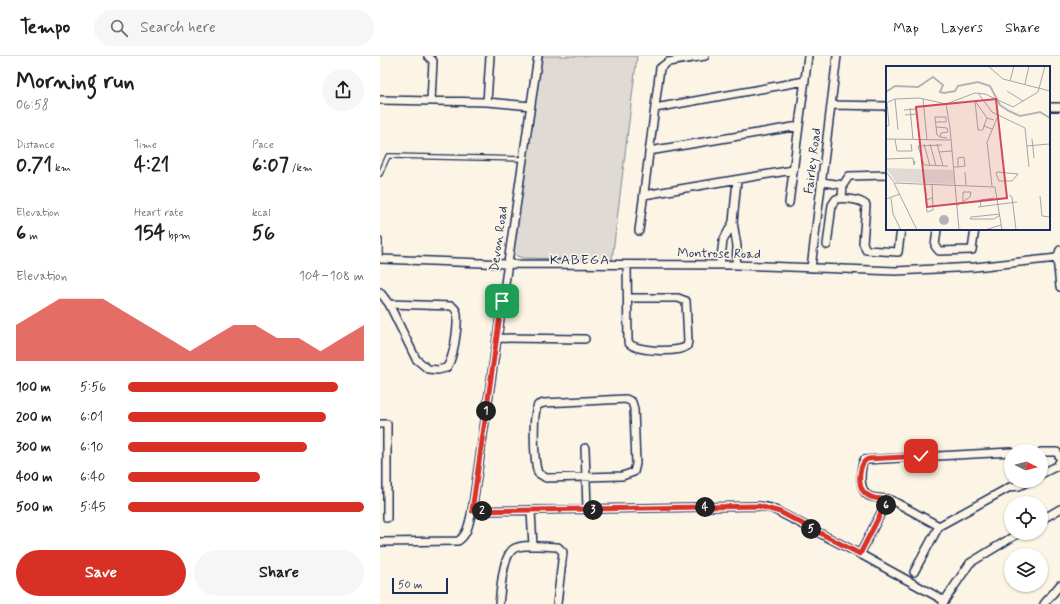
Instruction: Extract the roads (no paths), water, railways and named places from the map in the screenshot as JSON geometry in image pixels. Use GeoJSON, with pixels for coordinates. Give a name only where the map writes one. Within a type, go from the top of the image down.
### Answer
{"type":"FeatureCollection","features":[{"type":"Feature","properties":{"kind":"street"},"geometry":{"type":"LineString","coordinates":[[428,56],[432,62],[431,101]]}},
{"type":"Feature","properties":{"kind":"street"},"geometry":{"type":"LineString","coordinates":[[487,102],[490,56]]}},
{"type":"Feature","properties":{"kind":"street","name":"Devon Road"},"geometry":{"type":"LineString","coordinates":[[380,542],[458,541],[468,530],[538,56]]}},
{"type":"Feature","properties":{"kind":"street"},"geometry":{"type":"LineString","coordinates":[[639,231],[658,75],[662,65],[668,62],[705,56]]}},
{"type":"Feature","properties":{"kind":"street"},"geometry":{"type":"LineString","coordinates":[[789,203],[808,56]]}},
{"type":"Feature","properties":{"kind":"street","name":"Fairley Road"},"geometry":{"type":"LineString","coordinates":[[810,268],[832,105],[837,56]]}},
{"type":"Feature","properties":{"kind":"street"},"geometry":{"type":"LineString","coordinates":[[655,108],[805,81]]}},
{"type":"Feature","properties":{"kind":"street"},"geometry":{"type":"LineString","coordinates":[[380,100],[487,102],[531,106]]}},
{"type":"Feature","properties":{"kind":"street"},"geometry":{"type":"LineString","coordinates":[[832,105],[886,106]]}},
{"type":"Feature","properties":{"kind":"street"},"geometry":{"type":"LineString","coordinates":[[649,151],[799,126]]}},
{"type":"Feature","properties":{"kind":"street"},"geometry":{"type":"LineString","coordinates":[[644,195],[793,170]]}},
{"type":"Feature","properties":{"kind":"street"},"geometry":{"type":"LineString","coordinates":[[842,198],[843,185],[849,176],[886,176]]}},
{"type":"Feature","properties":{"kind":"street"},"geometry":{"type":"LineString","coordinates":[[736,265],[737,246],[733,222],[737,180]]}},
{"type":"Feature","properties":{"kind":"street"},"geometry":{"type":"LineString","coordinates":[[822,182],[843,185]]}},
{"type":"Feature","properties":{"kind":"street"},"geometry":{"type":"LineString","coordinates":[[827,245],[832,205],[836,199],[842,198],[863,202],[866,205],[863,243],[866,250],[898,252],[901,230]]}},
{"type":"Feature","properties":{"kind":"street"},"geometry":{"type":"LineString","coordinates":[[720,265],[723,242],[733,222]]}},
{"type":"Feature","properties":{"kind":"street"},"geometry":{"type":"LineString","coordinates":[[937,230],[935,246],[939,252],[972,250],[975,230]]}},
{"type":"Feature","properties":{"kind":"street"},"geometry":{"type":"LineString","coordinates":[[1060,250],[1058,258],[1060,287]]}},
{"type":"Feature","properties":{"kind":"street","name":"Montrose Road"},"geometry":{"type":"LineString","coordinates":[[380,259],[507,264],[736,265],[896,271],[975,267],[1058,258]]}},
{"type":"Feature","properties":{"kind":"street"},"geometry":{"type":"LineString","coordinates":[[627,265],[628,342],[632,347],[640,349],[677,350],[687,346],[688,322],[686,301],[678,298],[628,298]]}},
{"type":"Feature","properties":{"kind":"street"},"geometry":{"type":"LineString","coordinates":[[380,292],[389,304],[412,352],[419,362],[428,369],[438,370],[446,368],[450,362],[453,352],[457,314],[455,309],[452,306],[427,304],[389,304]]}},
{"type":"Feature","properties":{"kind":"street"},"geometry":{"type":"LineString","coordinates":[[497,338],[585,339]]}},
{"type":"Feature","properties":{"kind":"street"},"geometry":{"type":"LineString","coordinates":[[629,400],[634,409],[636,464],[634,472],[627,475],[585,477],[546,478],[538,473],[536,463],[536,407],[544,403],[629,400]]}},
{"type":"Feature","properties":{"kind":"street"},"geometry":{"type":"LineString","coordinates":[[380,424],[387,424],[384,493],[388,518]]}},
{"type":"Feature","properties":{"kind":"street"},"geometry":{"type":"LineString","coordinates":[[585,448],[587,510]]}},
{"type":"Feature","properties":{"kind":"street"},"geometry":{"type":"LineString","coordinates":[[1048,451],[1053,451],[1059,455],[1060,459],[1057,466],[1048,470]]}},
{"type":"Feature","properties":{"kind":"street"},"geometry":{"type":"LineString","coordinates":[[939,526],[895,502],[888,499],[874,498],[864,492],[861,488],[861,470],[864,460],[1004,452]]}},
{"type":"Feature","properties":{"kind":"street"},"geometry":{"type":"LineString","coordinates":[[914,572],[939,526],[1006,488]]}},
{"type":"Feature","properties":{"kind":"street"},"geometry":{"type":"LineString","coordinates":[[860,554],[888,499]]}},
{"type":"Feature","properties":{"kind":"street"},"geometry":{"type":"LineString","coordinates":[[472,511],[759,506],[780,512],[860,554],[944,602],[970,563],[1008,540]]}},
{"type":"Feature","properties":{"kind":"street"},"geometry":{"type":"LineString","coordinates":[[1048,516],[1060,509]]}},
{"type":"Feature","properties":{"kind":"street"},"geometry":{"type":"LineString","coordinates":[[531,511],[533,546]]}},
{"type":"Feature","properties":{"kind":"street"},"geometry":{"type":"LineString","coordinates":[[499,604],[505,563],[508,554],[515,548],[533,546],[558,547],[563,552],[557,604]]}},
{"type":"Feature","properties":{"kind":"street"},"geometry":{"type":"LineString","coordinates":[[1044,604],[1060,585]]}},
{"type":"Feature","properties":{"kind":"lane"},"geometry":{"type":"LineString","coordinates":[[380,174],[388,156],[522,158]]}},
{"type":"Feature","properties":{"kind":"lane"},"geometry":{"type":"LineString","coordinates":[[380,240],[380,259]]}},
{"type":"Feature","properties":{"kind":"district","name":"KABEGA"},"geometry":{"type":"Point","coordinates":[580,260]}}]}
